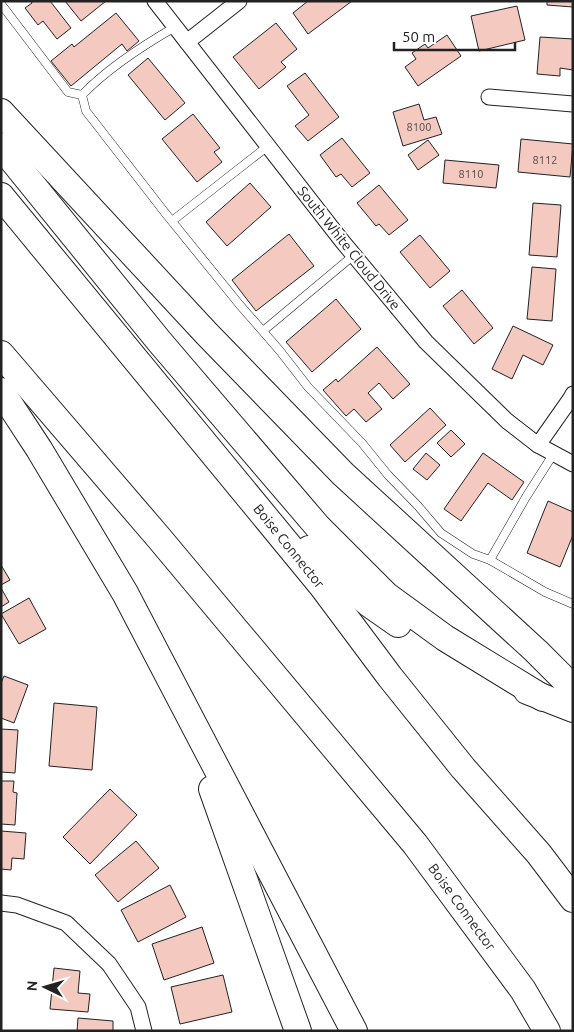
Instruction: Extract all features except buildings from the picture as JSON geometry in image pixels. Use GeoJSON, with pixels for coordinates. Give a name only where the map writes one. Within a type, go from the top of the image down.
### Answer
{"type":"FeatureCollection","features":[{"type":"Feature","properties":{"kind":"highway"},"geometry":{"type":"LineString","coordinates":[[1,112],[207,334],[343,474],[536,651],[573,688]]}},
{"type":"Feature","properties":{"kind":"highway"},"geometry":{"type":"LineString","coordinates":[[1,146],[159,341],[318,527],[386,595],[445,638],[543,698]]}},
{"type":"Feature","properties":{"kind":"highway","name":"Boise Connector"},"geometry":{"type":"LineString","coordinates":[[1,196],[322,586],[390,677],[463,768],[539,854],[573,899]]}},
{"type":"Feature","properties":{"kind":"highway","name":"Boise Connector"},"geometry":{"type":"LineString","coordinates":[[1,354],[159,538],[415,844],[523,990],[547,1031]]}},
{"type":"Feature","properties":{"kind":"highway"},"geometry":{"type":"LineString","coordinates":[[1,390],[39,449],[125,593],[354,1031]]}},
{"type":"Feature","properties":{"kind":"highway"},"geometry":{"type":"LineString","coordinates":[[178,410],[310,549],[368,603],[438,651],[543,698],[573,709]]}},
{"type":"Feature","properties":{"kind":"highway"},"geometry":{"type":"LineString","coordinates":[[179,696],[298,1031]]}},
{"type":"Feature","properties":{"kind":"street","name":"South White Cloud Drive"},"geometry":{"type":"LineString","coordinates":[[154,1],[354,255],[426,342],[507,422],[538,445],[573,464]]}},
{"type":"Feature","properties":{"kind":"street"},"geometry":{"type":"LineString","coordinates":[[187,42],[239,1]]}},
{"type":"Feature","properties":{"kind":"street"},"geometry":{"type":"LineString","coordinates":[[490,97],[573,104]]}},
{"type":"Feature","properties":{"kind":"street"},"geometry":{"type":"LineString","coordinates":[[538,445],[573,394]]}},
{"type":"Feature","properties":{"kind":"street"},"geometry":{"type":"LineString","coordinates":[[1,903],[17,905],[66,923],[109,964],[138,1007],[144,1031]]}},
{"type":"Feature","properties":{"kind":"lane"},"geometry":{"type":"LineString","coordinates":[[1,4],[68,92],[82,96]]}},
{"type":"Feature","properties":{"kind":"lane"},"geometry":{"type":"LineString","coordinates":[[82,96],[96,81],[146,44],[175,27]]}},
{"type":"Feature","properties":{"kind":"lane"},"geometry":{"type":"LineString","coordinates":[[82,96],[86,111],[239,304],[280,350],[308,387],[442,533],[473,554],[490,560],[546,592],[573,604]]}},
{"type":"Feature","properties":{"kind":"lane"},"geometry":{"type":"LineString","coordinates":[[172,221],[268,146]]}},
{"type":"Feature","properties":{"kind":"lane"},"geometry":{"type":"LineString","coordinates":[[262,331],[354,255]]}},
{"type":"Feature","properties":{"kind":"lane"},"geometry":{"type":"LineString","coordinates":[[490,560],[554,453]]}}]}
